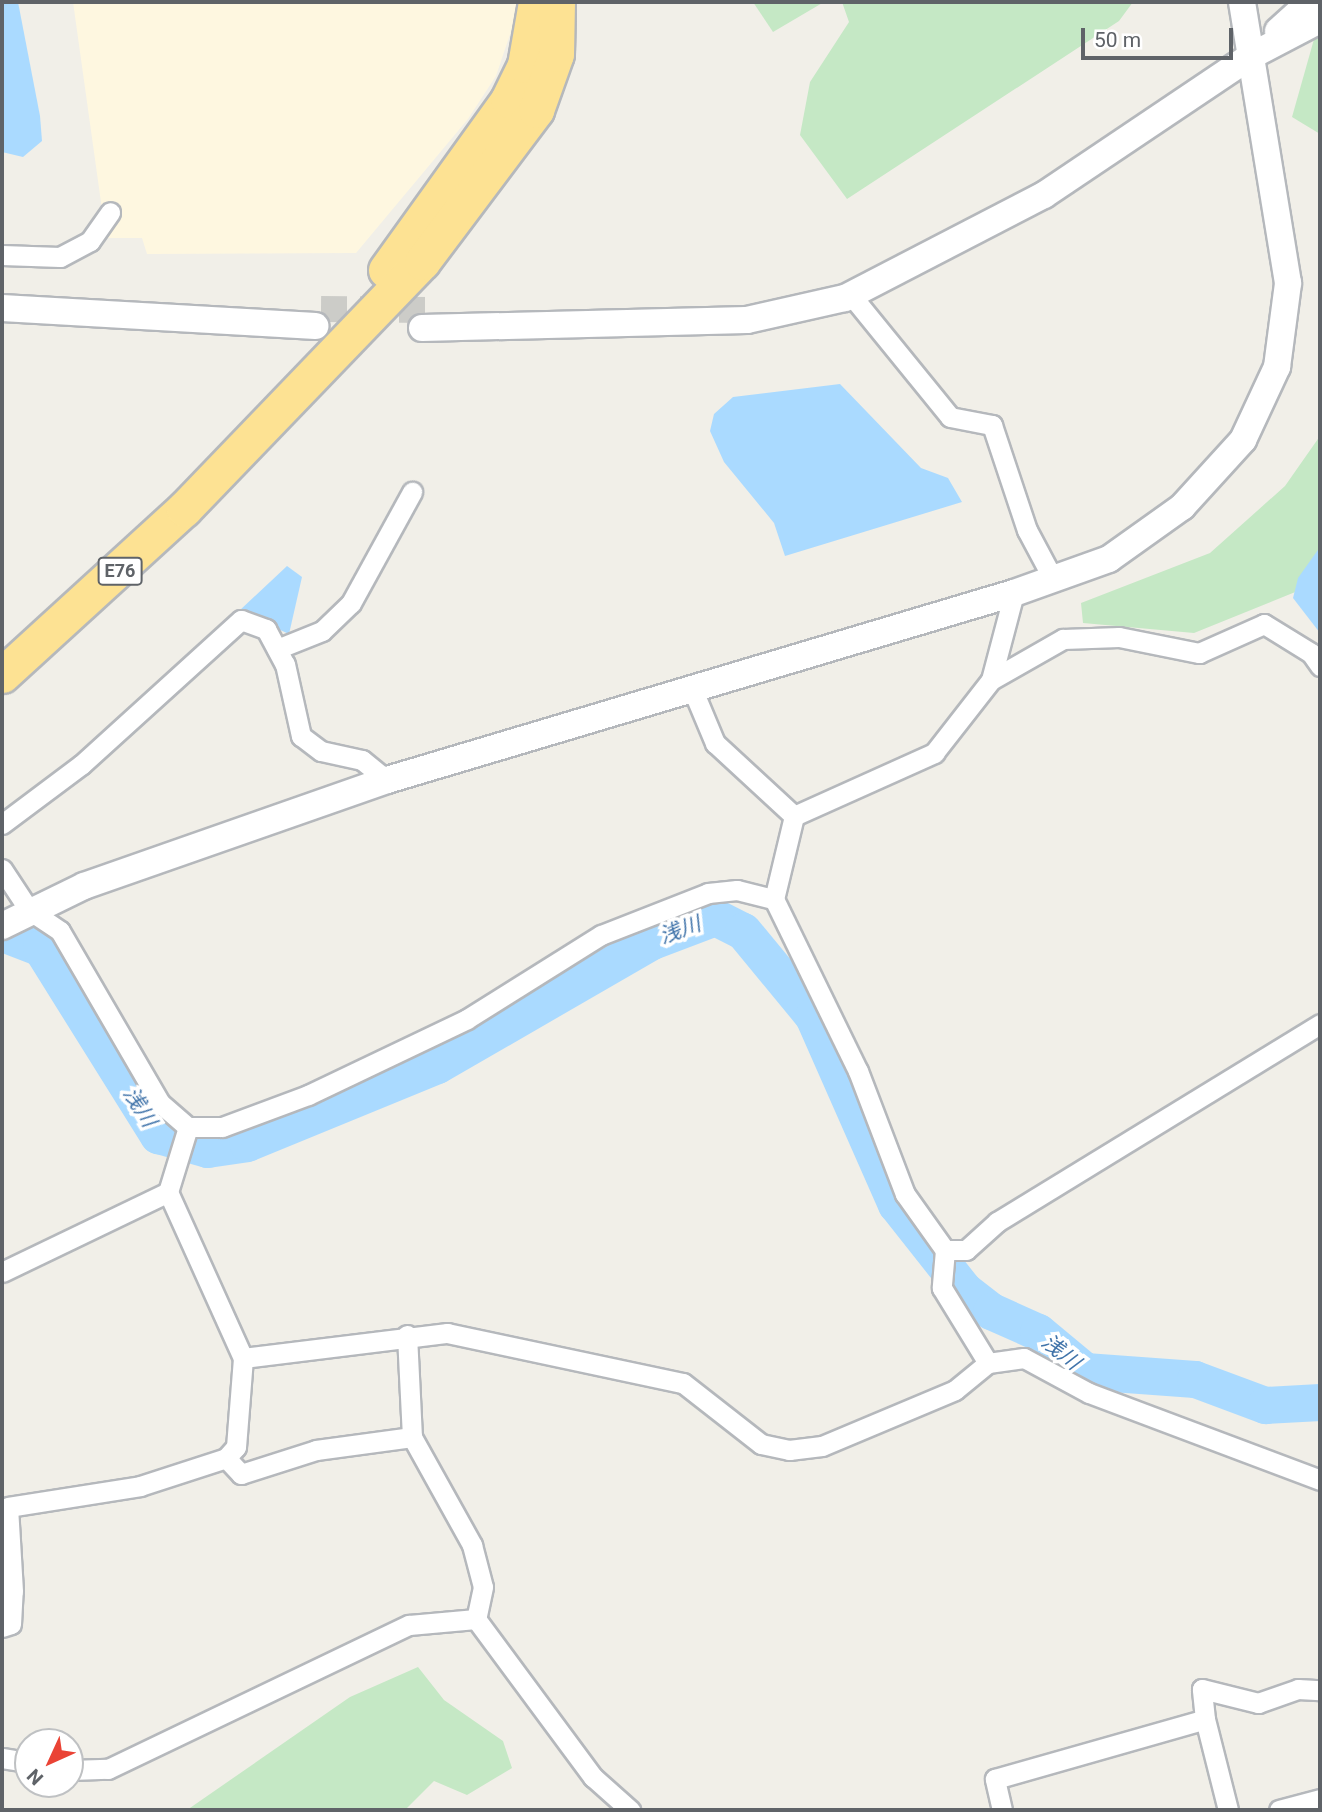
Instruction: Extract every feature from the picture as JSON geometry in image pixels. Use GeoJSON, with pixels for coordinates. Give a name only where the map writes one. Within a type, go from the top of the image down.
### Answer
{"type":"FeatureCollection","features":[{"type":"Feature","properties":{"kind":"highway"},"geometry":{"type":"LineString","coordinates":[[231,460],[486,138],[524,65],[536,2]]}},
{"type":"Feature","properties":{"kind":"highway"},"geometry":{"type":"LineString","coordinates":[[231,460],[422,262],[508,152],[551,78],[557,2]]}},
{"type":"Feature","properties":{"kind":"highway","name":"E76"},"geometry":{"type":"LineString","coordinates":[[2,675],[99,591],[231,460]]}},
{"type":"Feature","properties":{"kind":"street"},"geometry":{"type":"LineString","coordinates":[[2,926],[29,910],[387,780],[1014,593],[1109,559],[1182,507],[1243,440],[1277,367],[1289,283],[1242,2]]}},
{"type":"Feature","properties":{"kind":"street"},"geometry":{"type":"LineString","coordinates":[[1251,56],[1310,2]]}},
{"type":"Feature","properties":{"kind":"street"},"geometry":{"type":"LineString","coordinates":[[426,319],[578,323],[747,320],[851,295],[1044,195],[1251,56],[1320,20]]}},
{"type":"Feature","properties":{"kind":"street"},"geometry":{"type":"LineString","coordinates":[[2,255],[60,257],[90,241],[110,212]]}},
{"type":"Feature","properties":{"kind":"street"},"geometry":{"type":"LineString","coordinates":[[851,295],[950,417],[992,425],[1027,530],[1053,579]]}},
{"type":"Feature","properties":{"kind":"street"},"geometry":{"type":"LineString","coordinates":[[2,308],[318,317]]}},
{"type":"Feature","properties":{"kind":"street"},"geometry":{"type":"LineString","coordinates":[[277,649],[321,631],[351,603],[412,492]]}},
{"type":"Feature","properties":{"kind":"street"},"geometry":{"type":"LineString","coordinates":[[992,680],[1014,593]]}},
{"type":"Feature","properties":{"kind":"street"},"geometry":{"type":"LineString","coordinates":[[2,824],[81,765],[241,620],[265,629],[277,649],[301,736],[321,751],[362,760],[387,780]]}},
{"type":"Feature","properties":{"kind":"street"},"geometry":{"type":"LineString","coordinates":[[794,816],[933,754],[992,680],[1063,639],[1119,637],[1199,653],[1264,624],[1311,653],[1320,666]]}},
{"type":"Feature","properties":{"kind":"street"},"geometry":{"type":"LineString","coordinates":[[692,688],[715,743],[794,816]]}},
{"type":"Feature","properties":{"kind":"street"},"geometry":{"type":"LineString","coordinates":[[794,816],[774,899],[858,1071],[905,1194],[945,1250],[942,1288],[988,1363]]}},
{"type":"Feature","properties":{"kind":"street"},"geometry":{"type":"LineString","coordinates":[[2,869],[29,910],[60,931],[160,1104],[188,1127],[222,1127],[308,1095],[467,1019],[601,935],[708,893],[737,890],[774,899]]}},
{"type":"Feature","properties":{"kind":"street"},"geometry":{"type":"LineString","coordinates":[[945,1250],[966,1250],[997,1222],[1320,1024]]}},
{"type":"Feature","properties":{"kind":"street"},"geometry":{"type":"LineString","coordinates":[[2,1627],[11,1624],[13,1591],[8,1507],[140,1486],[226,1458],[236,1447],[243,1358],[168,1192],[188,1127]]}},
{"type":"Feature","properties":{"kind":"street"},"geometry":{"type":"LineString","coordinates":[[2,1272],[168,1192]]}},
{"type":"Feature","properties":{"kind":"street"},"geometry":{"type":"LineString","coordinates":[[243,1358],[407,1335],[447,1333],[683,1383],[761,1444],[789,1450],[822,1446],[956,1390],[988,1363],[1024,1358],[1089,1392],[1320,1480]]}},
{"type":"Feature","properties":{"kind":"street"},"geometry":{"type":"LineString","coordinates":[[407,1335],[412,1437],[472,1545],[483,1587],[476,1619],[593,1777],[630,1810]]}},
{"type":"Feature","properties":{"kind":"street"},"geometry":{"type":"LineString","coordinates":[[226,1458],[241,1474],[316,1450],[412,1437]]}},
{"type":"Feature","properties":{"kind":"street"},"geometry":{"type":"LineString","coordinates":[[84,1770],[108,1769],[410,1625],[476,1619]]}},
{"type":"Feature","properties":{"kind":"street"},"geometry":{"type":"LineString","coordinates":[[1228,1810],[1205,1720],[1202,1689],[1258,1703],[1298,1689],[1320,1690]]}},
{"type":"Feature","properties":{"kind":"street"},"geometry":{"type":"LineString","coordinates":[[1002,1810],[995,1779],[1205,1720]]}},
{"type":"Feature","properties":{"kind":"street"},"geometry":{"type":"LineString","coordinates":[[1279,1810],[1320,1799]]}},
{"type":"Feature","properties":{"kind":"shaded area"},"geometry":{"type":"Polygon","coordinates":[[[73,2],[521,2],[496,76],[468,119],[356,253],[147,254],[142,238],[106,238],[73,2]]]}},
{"type":"Feature","properties":{"kind":"green space"},"geometry":{"type":"Polygon","coordinates":[[[753,2],[824,2],[773,32],[753,2]]]}},
{"type":"Feature","properties":{"kind":"green space"},"geometry":{"type":"Polygon","coordinates":[[[842,2],[1133,2],[1119,21],[847,199],[800,135],[810,82],[849,22],[842,2]]]}},
{"type":"Feature","properties":{"kind":"green space"},"geometry":{"type":"Polygon","coordinates":[[[1320,18],[1320,134],[1292,117],[1320,18]]]}},
{"type":"Feature","properties":{"kind":"green space"},"geometry":{"type":"Polygon","coordinates":[[[1320,436],[1320,582],[1194,633],[1083,623],[1081,603],[1210,553],[1285,486],[1320,436]]]}},
{"type":"Feature","properties":{"kind":"green space"},"geometry":{"type":"Polygon","coordinates":[[[418,1667],[444,1700],[503,1741],[512,1768],[467,1795],[434,1781],[405,1810],[187,1810],[350,1697],[418,1667]]]}},
{"type":"Feature","properties":{"kind":"water"},"geometry":{"type":"Polygon","coordinates":[[[2,2],[18,2],[40,116],[42,141],[23,157],[2,152],[2,2]]]}},
{"type":"Feature","properties":{"kind":"water"},"geometry":{"type":"Polygon","coordinates":[[[840,384],[921,468],[948,478],[962,502],[785,556],[774,523],[724,462],[710,431],[714,414],[733,397],[840,384]]]}},
{"type":"Feature","properties":{"kind":"water"},"geometry":{"type":"Polygon","coordinates":[[[1320,547],[1320,633],[1293,598],[1298,578],[1320,547]]]}},
{"type":"Feature","properties":{"kind":"water"},"geometry":{"type":"Polygon","coordinates":[[[287,566],[302,577],[289,634],[239,611],[287,566]]]}},
{"type":"Feature","properties":{"kind":"waterway","name":"浅川"},"geometry":{"type":"LineString","coordinates":[[2,933],[41,948],[158,1135],[207,1149],[247,1143],[437,1065],[652,941],[715,917],[743,931],[813,1016],[896,1204],[964,1290],[991,1311],[1038,1332],[1085,1371],[1195,1379],[1265,1405],[1320,1402]]}},
{"type":"Feature","properties":{"kind":"tunnel"},"geometry":{"type":"LineString","coordinates":[[321,309],[430,310]]}}]}
